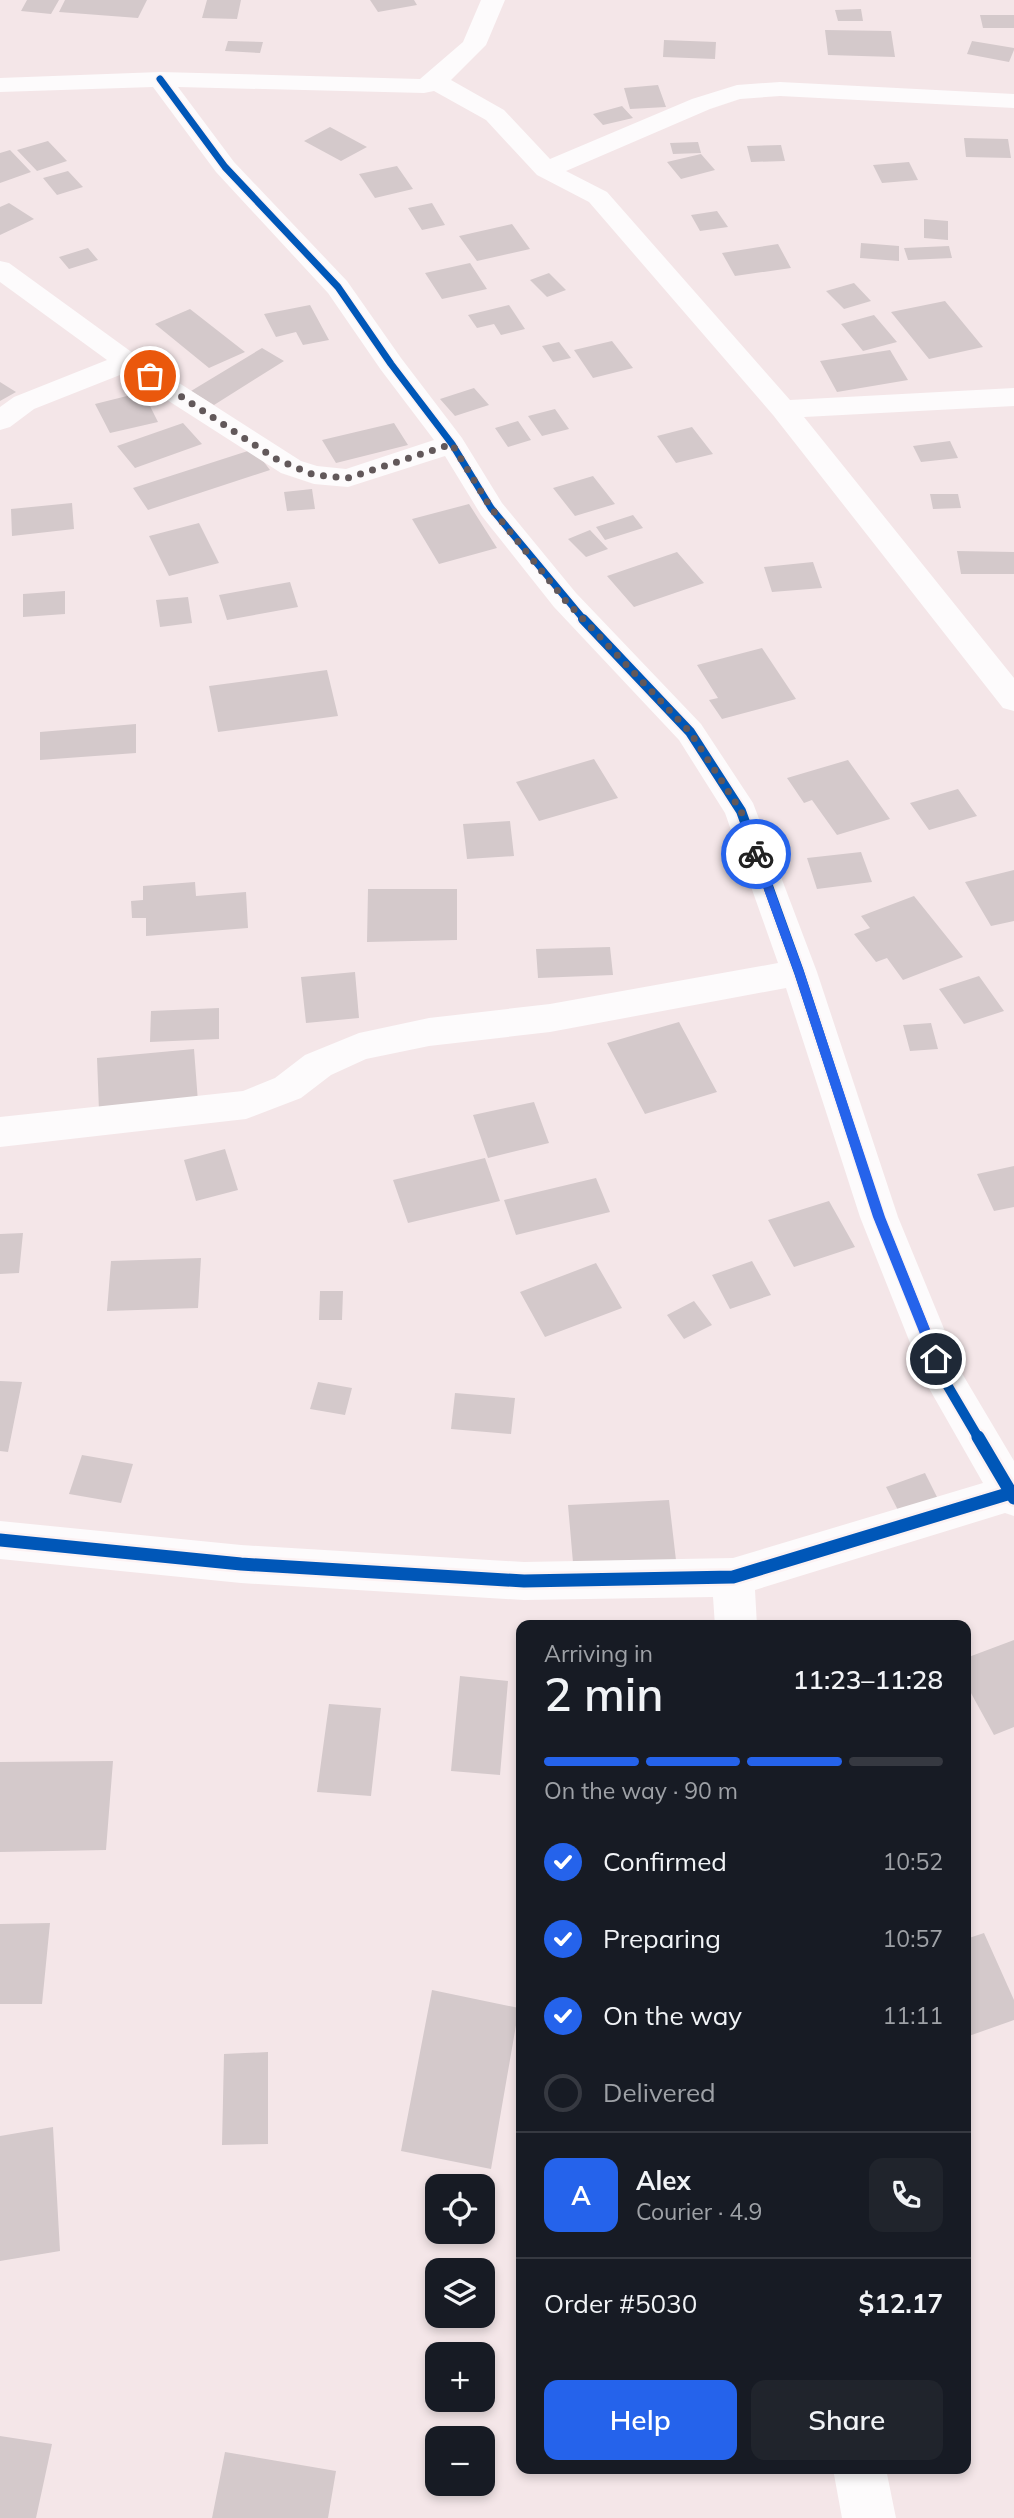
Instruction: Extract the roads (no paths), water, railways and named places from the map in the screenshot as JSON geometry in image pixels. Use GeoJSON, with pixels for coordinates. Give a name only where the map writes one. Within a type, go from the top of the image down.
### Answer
{"type":"FeatureCollection","features":[{"type":"Feature","properties":{"kind":"street"},"geometry":{"type":"LineString","coordinates":[[0,85],[160,79],[424,86],[435,81],[474,45],[493,0]]}},
{"type":"Feature","properties":{"kind":"street"},"geometry":{"type":"LineString","coordinates":[[0,1540],[241,1564],[524,1581],[733,1577],[1013,1495],[941,1370],[879,1217],[799,972],[741,811],[690,732],[565,600],[491,508],[452,444],[391,364],[338,287],[225,167],[160,79]]}},
{"type":"Feature","properties":{"kind":"street"},"geometry":{"type":"LineString","coordinates":[[435,81],[495,115],[546,170],[598,197],[783,409],[1014,700]]}},
{"type":"Feature","properties":{"kind":"street"},"geometry":{"type":"LineString","coordinates":[[546,170],[701,104],[737,92],[780,89],[1014,101]]}},
{"type":"Feature","properties":{"kind":"street"},"geometry":{"type":"LineString","coordinates":[[0,269],[127,362],[276,459],[314,475],[348,478],[452,444]]}},
{"type":"Feature","properties":{"kind":"street"},"geometry":{"type":"LineString","coordinates":[[0,421],[24,403],[127,362]]}},
{"type":"Feature","properties":{"kind":"street"},"geometry":{"type":"LineString","coordinates":[[783,409],[1014,397]]}},
{"type":"Feature","properties":{"kind":"street"},"geometry":{"type":"LineString","coordinates":[[0,1132],[246,1104],[288,1088],[318,1065],[359,1047],[429,1032],[550,1018],[799,972]]}},
{"type":"Feature","properties":{"kind":"street"},"geometry":{"type":"LineString","coordinates":[[733,1577],[736,1620]]}},
{"type":"Feature","properties":{"kind":"street"},"geometry":{"type":"LineString","coordinates":[[860,2474],[869,2518]]}}]}
